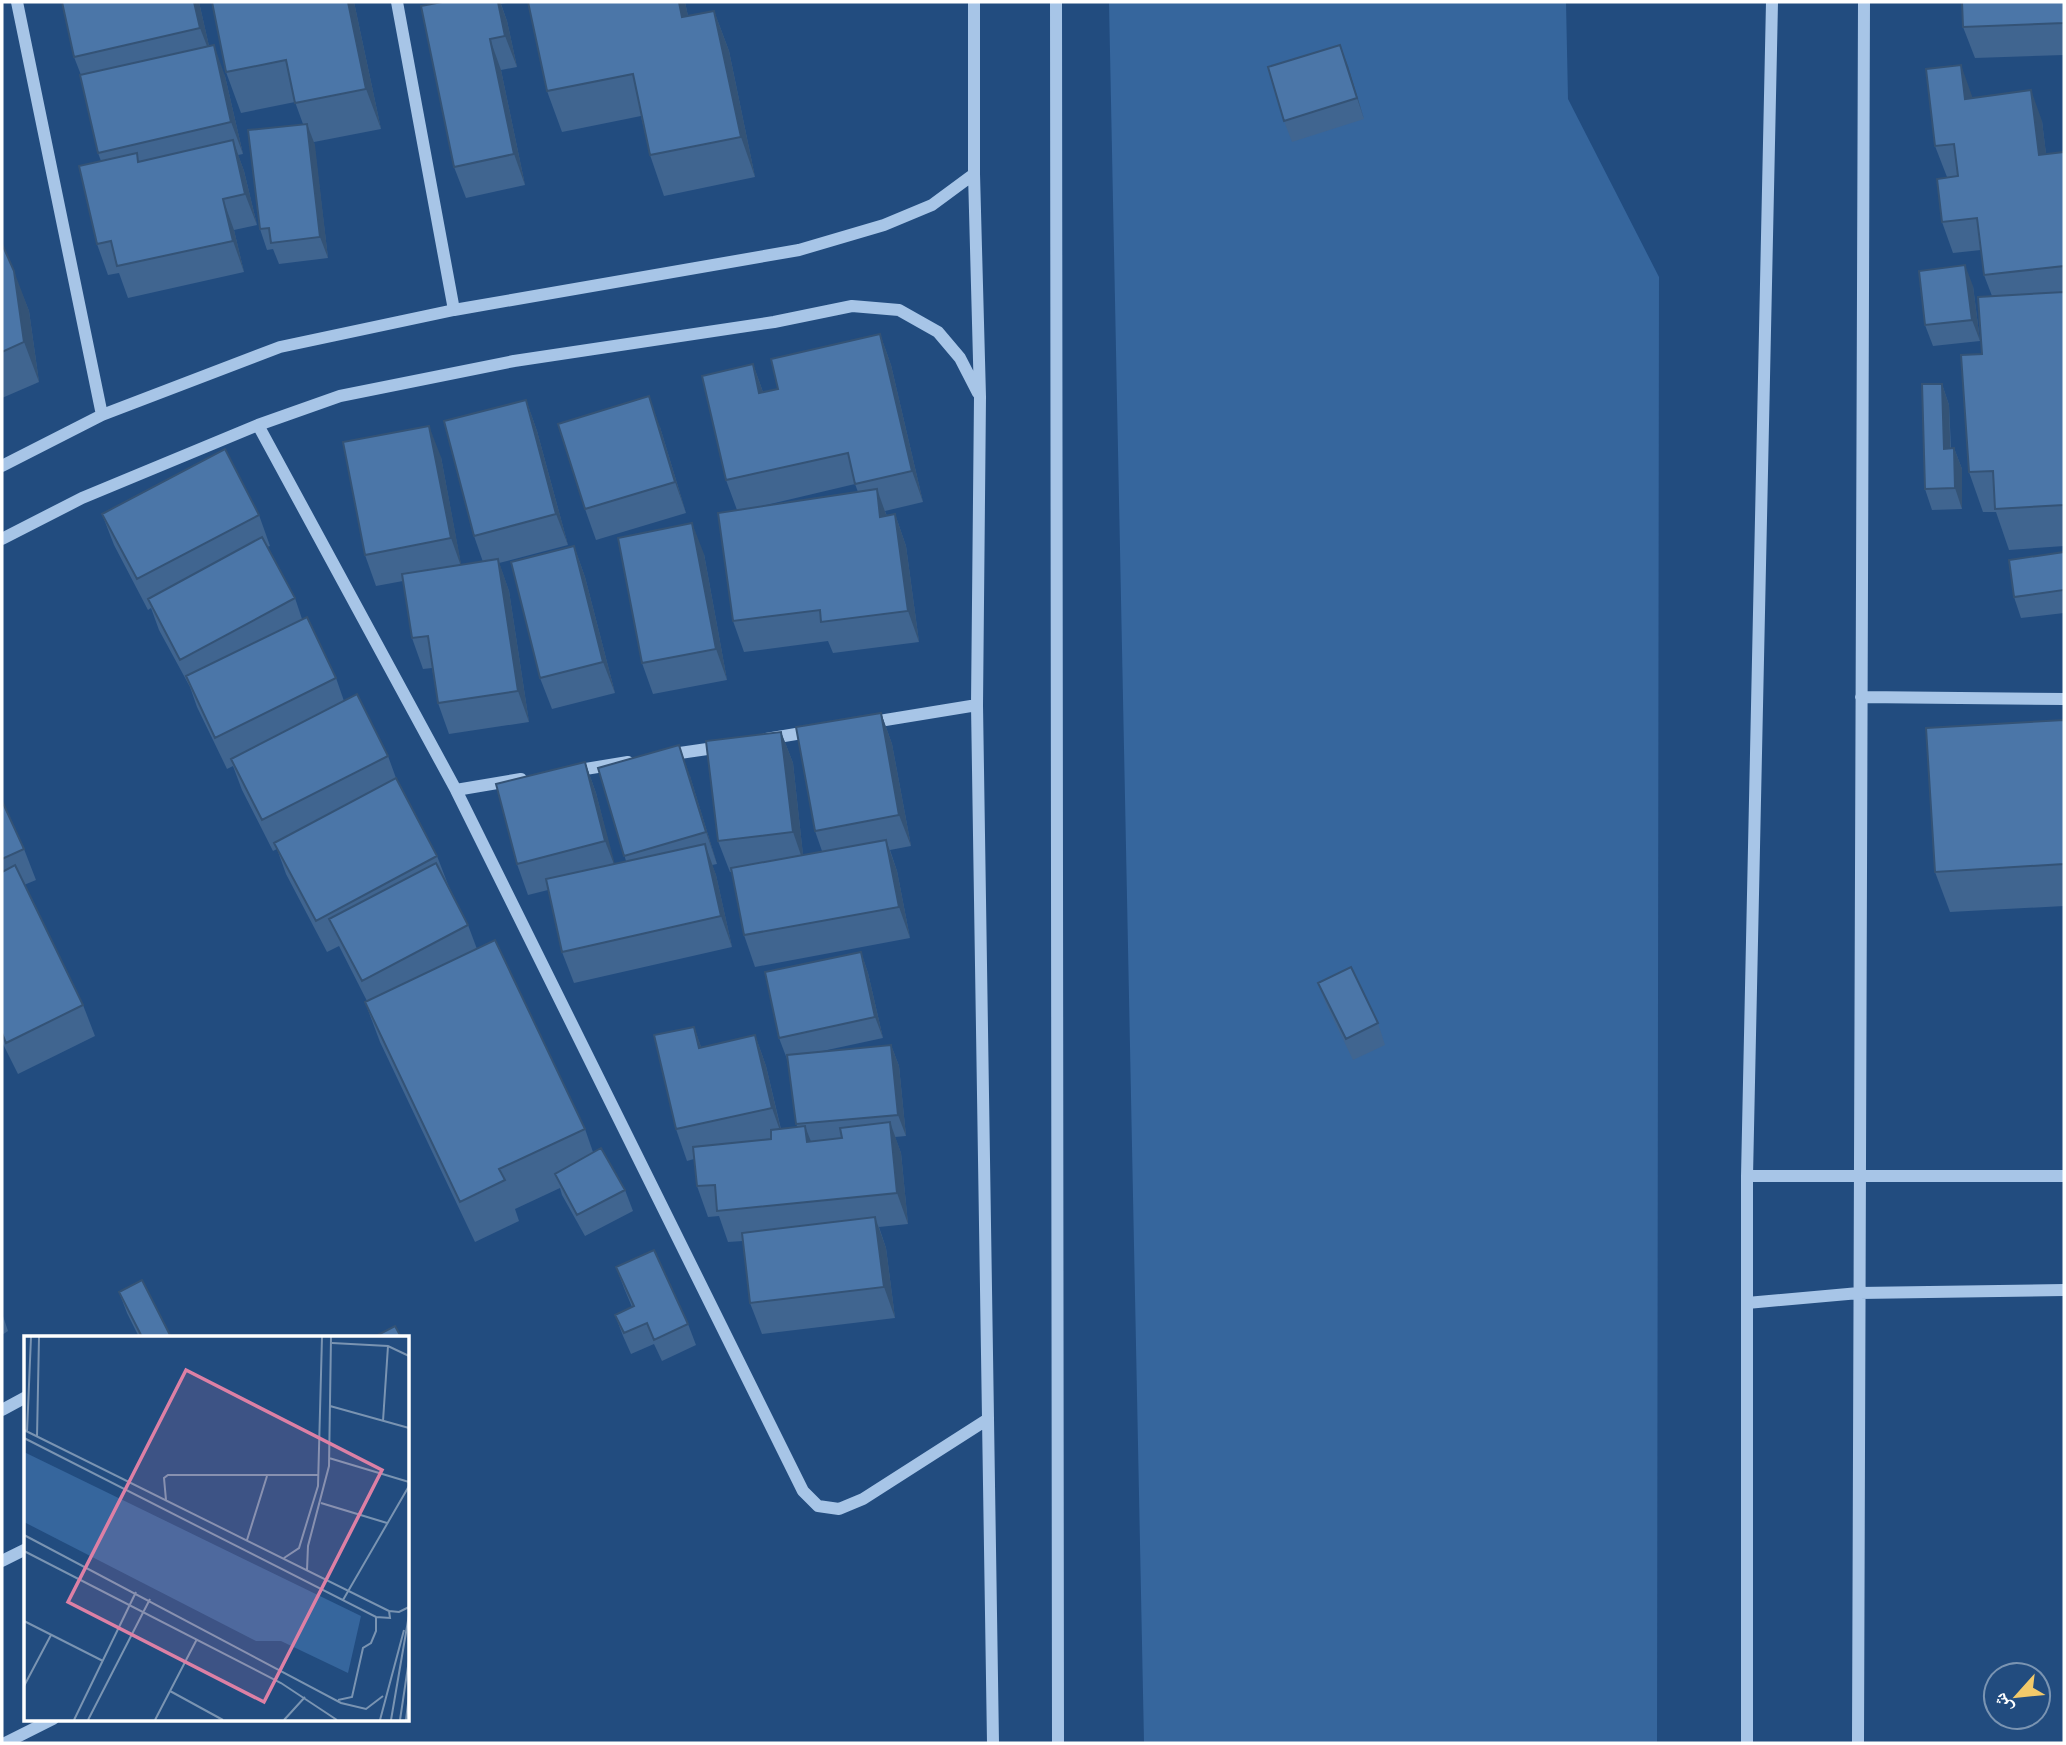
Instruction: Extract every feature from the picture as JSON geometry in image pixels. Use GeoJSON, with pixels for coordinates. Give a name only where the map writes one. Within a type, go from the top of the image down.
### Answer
{"type":"FeatureCollection","features":[{"type":"Feature","properties":{"kind":"street"},"geometry":{"type":"LineString","coordinates":[[17,2],[102,415]]}},
{"type":"Feature","properties":{"kind":"street"},"geometry":{"type":"LineString","coordinates":[[397,2],[454,310]]}},
{"type":"Feature","properties":{"kind":"street"},"geometry":{"type":"LineString","coordinates":[[974,2],[974,174],[980,397],[977,705],[993,1743]]}},
{"type":"Feature","properties":{"kind":"street"},"geometry":{"type":"LineString","coordinates":[[1056,2],[1058,1743]]}},
{"type":"Feature","properties":{"kind":"street"},"geometry":{"type":"LineString","coordinates":[[1747,1743],[1747,1176],[1772,2]]}},
{"type":"Feature","properties":{"kind":"street"},"geometry":{"type":"LineString","coordinates":[[1858,1743],[1864,2]]}},
{"type":"Feature","properties":{"kind":"street"},"geometry":{"type":"LineString","coordinates":[[2,466],[102,415],[280,347],[454,310],[799,250],[884,225],[932,205],[974,174]]}},
{"type":"Feature","properties":{"kind":"street"},"geometry":{"type":"LineString","coordinates":[[2,539],[82,498],[258,425],[340,396],[514,361],[774,322],[852,306],[899,310],[938,332],[960,358],[980,397]]}},
{"type":"Feature","properties":{"kind":"street"},"geometry":{"type":"LineString","coordinates":[[258,425],[456,790],[803,1491],[818,1506],[839,1509],[863,1499],[988,1419]]}},
{"type":"Feature","properties":{"kind":"street"},"geometry":{"type":"LineString","coordinates":[[1861,697],[2064,699]]}},
{"type":"Feature","properties":{"kind":"street"},"geometry":{"type":"LineString","coordinates":[[853,725],[977,705]]}},
{"type":"Feature","properties":{"kind":"street"},"geometry":{"type":"LineString","coordinates":[[758,740],[826,729]]}},
{"type":"Feature","properties":{"kind":"street"},"geometry":{"type":"LineString","coordinates":[[648,758],[730,745]]}},
{"type":"Feature","properties":{"kind":"street"},"geometry":{"type":"LineString","coordinates":[[566,772],[634,761]]}},
{"type":"Feature","properties":{"kind":"street"},"geometry":{"type":"LineString","coordinates":[[456,790],[538,776]]}},
{"type":"Feature","properties":{"kind":"street"},"geometry":{"type":"LineString","coordinates":[[1747,1176],[2064,1176]]}},
{"type":"Feature","properties":{"kind":"street"},"geometry":{"type":"LineString","coordinates":[[1747,1303],[1859,1293],[2064,1290]]}},
{"type":"Feature","properties":{"kind":"street"},"geometry":{"type":"LineString","coordinates":[[2,1410],[24,1399]]}},
{"type":"Feature","properties":{"kind":"street"},"geometry":{"type":"LineString","coordinates":[[2,1561],[24,1550]]}},
{"type":"Feature","properties":{"kind":"street"},"geometry":{"type":"LineString","coordinates":[[5,1743],[51,1720]]}},
{"type":"Feature","properties":{"kind":"shaded area"},"geometry":{"type":"Polygon","coordinates":[[[1109,2],[1566,2],[1568,99],[1659,277],[1657,1743],[1144,1743],[1109,2]]]}},
{"type":"Feature","properties":{"kind":"building"},"geometry":{"type":"Polygon","coordinates":[[[62,2],[194,2],[200,28],[74,57],[62,2]]]}},
{"type":"Feature","properties":{"kind":"building"},"geometry":{"type":"Polygon","coordinates":[[[212,2],[348,2],[366,89],[295,103],[286,60],[226,72],[212,2]]]}},
{"type":"Feature","properties":{"kind":"building"},"geometry":{"type":"Polygon","coordinates":[[[442,2],[498,2],[505,36],[490,39],[514,154],[454,167],[421,6],[442,2]]]}},
{"type":"Feature","properties":{"kind":"building"},"geometry":{"type":"Polygon","coordinates":[[[528,2],[679,2],[682,17],[714,11],[741,137],[650,155],[633,74],[547,91],[528,2]]]}},
{"type":"Feature","properties":{"kind":"building"},"geometry":{"type":"Polygon","coordinates":[[[1962,2],[2064,2],[2064,23],[1963,27],[1962,2]]]}},
{"type":"Feature","properties":{"kind":"building"},"geometry":{"type":"Polygon","coordinates":[[[214,45],[231,122],[98,153],[80,75],[214,45]]]}},
{"type":"Feature","properties":{"kind":"building"},"geometry":{"type":"Polygon","coordinates":[[[1340,45],[1357,98],[1284,121],[1268,67],[1340,45]]]}},
{"type":"Feature","properties":{"kind":"building"},"geometry":{"type":"Polygon","coordinates":[[[1961,65],[1965,99],[2031,90],[2039,155],[2064,152],[2064,266],[1984,275],[1977,218],[1942,222],[1937,179],[1958,176],[1954,144],[1935,146],[1926,69],[1961,65]]]}},
{"type":"Feature","properties":{"kind":"building"},"geometry":{"type":"Polygon","coordinates":[[[307,124],[320,237],[271,243],[269,228],[260,229],[248,130],[307,124]]]}},
{"type":"Feature","properties":{"kind":"building"},"geometry":{"type":"Polygon","coordinates":[[[233,140],[245,194],[223,199],[233,241],[117,266],[111,241],[97,244],[79,166],[137,153],[138,162],[233,140]]]}},
{"type":"Feature","properties":{"kind":"building"},"geometry":{"type":"Polygon","coordinates":[[[2,244],[14,271],[24,342],[2,352],[2,244]]]}},
{"type":"Feature","properties":{"kind":"building"},"geometry":{"type":"Polygon","coordinates":[[[1965,265],[1972,320],[1925,325],[1919,271],[1965,265]]]}},
{"type":"Feature","properties":{"kind":"building"},"geometry":{"type":"Polygon","coordinates":[[[2064,292],[2064,505],[1995,509],[1993,471],[1969,472],[1961,355],[1982,354],[1978,297],[2064,292]]]}},
{"type":"Feature","properties":{"kind":"building"},"geometry":{"type":"Polygon","coordinates":[[[880,334],[912,471],[855,484],[848,453],[726,480],[702,376],[753,364],[759,393],[778,389],[771,359],[880,334]]]}},
{"type":"Feature","properties":{"kind":"building"},"geometry":{"type":"Polygon","coordinates":[[[1922,384],[1942,384],[1944,449],[1954,448],[1955,488],[1925,489],[1922,384]]]}},
{"type":"Feature","properties":{"kind":"building"},"geometry":{"type":"Polygon","coordinates":[[[649,396],[675,482],[585,509],[558,424],[649,396]]]}},
{"type":"Feature","properties":{"kind":"building"},"geometry":{"type":"Polygon","coordinates":[[[526,400],[556,514],[474,536],[444,421],[526,400]]]}},
{"type":"Feature","properties":{"kind":"building"},"geometry":{"type":"Polygon","coordinates":[[[429,426],[451,538],[365,555],[343,442],[429,426]]]}},
{"type":"Feature","properties":{"kind":"building"},"geometry":{"type":"Polygon","coordinates":[[[225,449],[259,515],[137,579],[102,514],[225,449]]]}},
{"type":"Feature","properties":{"kind":"building"},"geometry":{"type":"Polygon","coordinates":[[[877,489],[880,517],[895,514],[908,611],[821,622],[820,610],[733,621],[718,513],[877,489]]]}},
{"type":"Feature","properties":{"kind":"building"},"geometry":{"type":"Polygon","coordinates":[[[692,523],[716,649],[642,663],[618,538],[692,523]]]}},
{"type":"Feature","properties":{"kind":"building"},"geometry":{"type":"Polygon","coordinates":[[[262,537],[295,598],[180,660],[148,599],[262,537]]]}},
{"type":"Feature","properties":{"kind":"building"},"geometry":{"type":"Polygon","coordinates":[[[574,546],[603,662],[540,678],[511,562],[574,546]]]}},
{"type":"Feature","properties":{"kind":"building"},"geometry":{"type":"Polygon","coordinates":[[[2064,552],[2064,590],[2014,597],[2009,560],[2064,552]]]}},
{"type":"Feature","properties":{"kind":"building"},"geometry":{"type":"Polygon","coordinates":[[[498,559],[518,691],[438,703],[428,636],[412,638],[402,574],[498,559]]]}},
{"type":"Feature","properties":{"kind":"building"},"geometry":{"type":"Polygon","coordinates":[[[307,617],[336,678],[215,738],[186,676],[307,617]]]}},
{"type":"Feature","properties":{"kind":"building"},"geometry":{"type":"Polygon","coordinates":[[[357,694],[388,756],[262,820],[231,759],[357,694]]]}},
{"type":"Feature","properties":{"kind":"building"},"geometry":{"type":"Polygon","coordinates":[[[881,713],[899,815],[815,831],[796,727],[881,713]]]}},
{"type":"Feature","properties":{"kind":"building"},"geometry":{"type":"Polygon","coordinates":[[[2064,720],[2064,864],[1935,872],[1926,728],[2064,720]]]}},
{"type":"Feature","properties":{"kind":"building"},"geometry":{"type":"Polygon","coordinates":[[[781,732],[793,832],[718,841],[706,741],[781,732]]]}},
{"type":"Feature","properties":{"kind":"building"},"geometry":{"type":"Polygon","coordinates":[[[679,745],[706,832],[624,856],[598,768],[679,745]]]}},
{"type":"Feature","properties":{"kind":"building"},"geometry":{"type":"Polygon","coordinates":[[[585,762],[605,841],[517,864],[496,784],[585,762]]]}},
{"type":"Feature","properties":{"kind":"building"},"geometry":{"type":"Polygon","coordinates":[[[396,778],[437,856],[316,921],[274,843],[396,778]]]}},
{"type":"Feature","properties":{"kind":"building"},"geometry":{"type":"Polygon","coordinates":[[[2,801],[24,849],[2,859],[2,801]]]}},
{"type":"Feature","properties":{"kind":"building"},"geometry":{"type":"Polygon","coordinates":[[[886,840],[899,907],[744,935],[731,868],[886,840]]]}},
{"type":"Feature","properties":{"kind":"building"},"geometry":{"type":"Polygon","coordinates":[[[705,844],[721,916],[562,952],[546,879],[705,844]]]}},
{"type":"Feature","properties":{"kind":"building"},"geometry":{"type":"Polygon","coordinates":[[[436,863],[468,925],[362,981],[329,919],[436,863]]]}},
{"type":"Feature","properties":{"kind":"building"},"geometry":{"type":"Polygon","coordinates":[[[15,865],[83,1005],[6,1043],[2,1033],[2,872],[15,865]]]}},
{"type":"Feature","properties":{"kind":"building"},"geometry":{"type":"Polygon","coordinates":[[[495,940],[585,1129],[499,1169],[505,1180],[460,1202],[365,1002],[495,940]]]}},
{"type":"Feature","properties":{"kind":"building"},"geometry":{"type":"Polygon","coordinates":[[[861,952],[875,1017],[779,1038],[765,972],[861,952]]]}},
{"type":"Feature","properties":{"kind":"building"},"geometry":{"type":"Polygon","coordinates":[[[1351,967],[1378,1023],[1346,1039],[1318,983],[1351,967]]]}},
{"type":"Feature","properties":{"kind":"building"},"geometry":{"type":"Polygon","coordinates":[[[694,1027],[699,1048],[755,1035],[772,1108],[676,1129],[654,1035],[694,1027]]]}},
{"type":"Feature","properties":{"kind":"building"},"geometry":{"type":"Polygon","coordinates":[[[891,1045],[898,1115],[796,1124],[787,1055],[891,1045]]]}},
{"type":"Feature","properties":{"kind":"building"},"geometry":{"type":"Polygon","coordinates":[[[890,1122],[897,1193],[717,1211],[715,1185],[697,1186],[693,1147],[771,1139],[771,1130],[805,1126],[807,1142],[842,1138],[840,1128],[890,1122]]]}},
{"type":"Feature","properties":{"kind":"building"},"geometry":{"type":"Polygon","coordinates":[[[601,1148],[625,1190],[577,1215],[555,1174],[601,1148]]]}},
{"type":"Feature","properties":{"kind":"building"},"geometry":{"type":"Polygon","coordinates":[[[875,1217],[884,1287],[750,1303],[742,1233],[875,1217]]]}},
{"type":"Feature","properties":{"kind":"building"},"geometry":{"type":"Polygon","coordinates":[[[654,1250],[688,1324],[654,1340],[647,1323],[624,1333],[615,1315],[634,1306],[616,1267],[654,1250]]]}},
{"type":"Feature","properties":{"kind":"building"},"geometry":{"type":"Polygon","coordinates":[[[142,1280],[170,1336],[141,1336],[119,1292],[142,1280]]]}},
{"type":"Feature","properties":{"kind":"building"},"geometry":{"type":"Polygon","coordinates":[[[395,1326],[400,1336],[376,1336],[395,1326]]]}}]}
